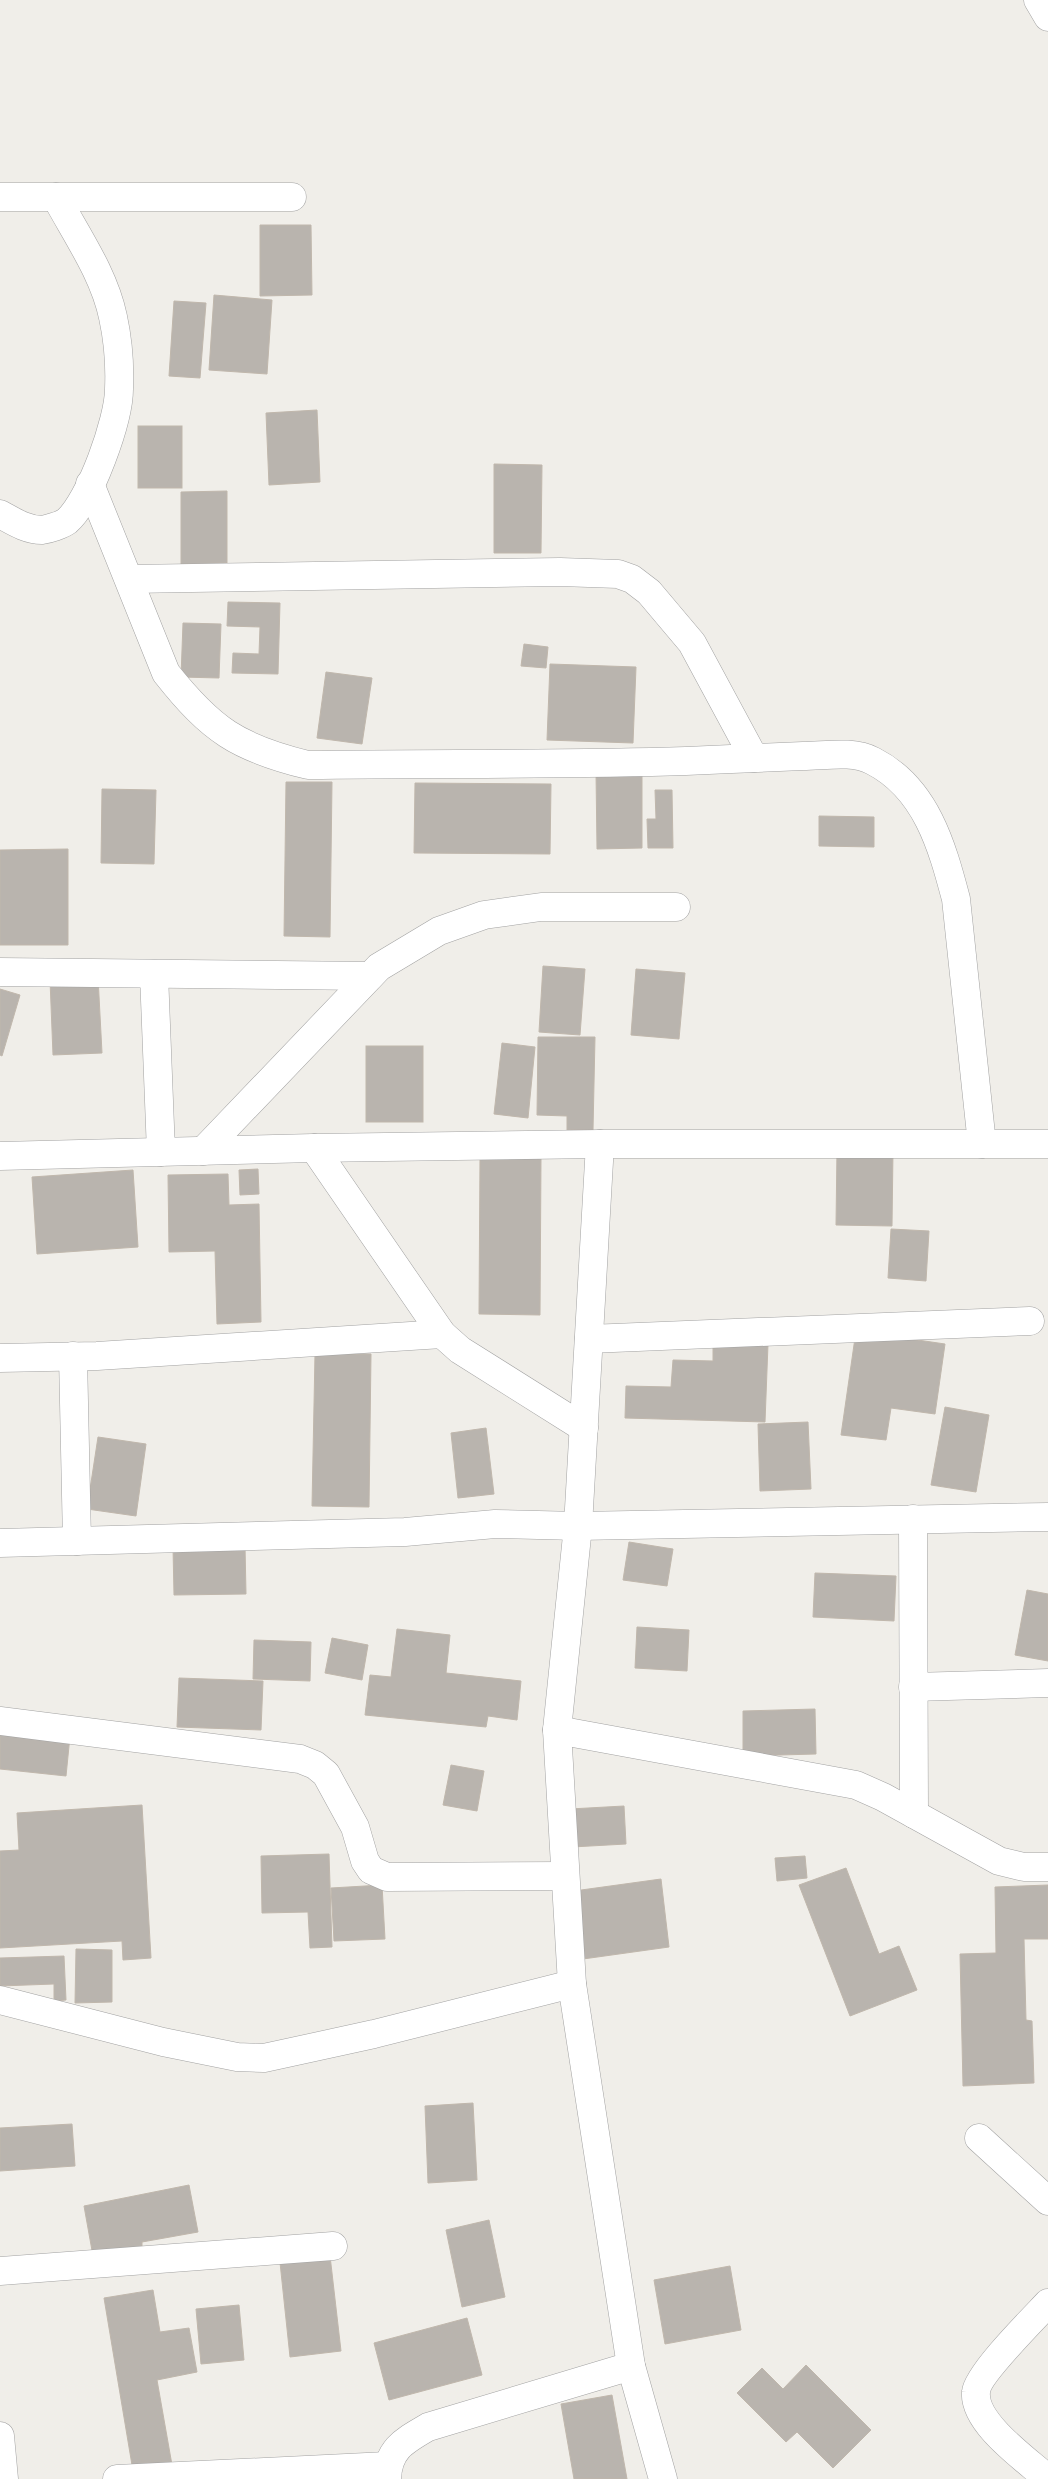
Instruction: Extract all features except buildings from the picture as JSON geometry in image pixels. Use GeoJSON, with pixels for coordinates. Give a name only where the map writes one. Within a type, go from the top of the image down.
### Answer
{"type":"FeatureCollection","features":[{"type":"Feature","properties":{"kind":"street"},"geometry":{"type":"LineString","coordinates":[[1038,0],[1048,17]]}},
{"type":"Feature","properties":{"kind":"street"},"geometry":{"type":"LineString","coordinates":[[0,197],[292,197]]}},
{"type":"Feature","properties":{"kind":"street"},"geometry":{"type":"LineString","coordinates":[[0,514],[21,526],[42,530],[66,523],[78,509],[90,484],[114,422],[120,390],[114,318],[105,287],[56,197]]}},
{"type":"Feature","properties":{"kind":"street"},"geometry":{"type":"LineString","coordinates":[[90,484],[166,673],[185,697],[210,722],[240,743],[269,755],[308,765],[684,761],[844,755],[859,756],[872,760],[885,769],[905,786],[925,810],[935,830],[956,899],[982,1144]]}},
{"type":"Feature","properties":{"kind":"street"},"geometry":{"type":"LineString","coordinates":[[129,580],[560,572],[618,574],[632,579],[649,592],[692,643],[754,758]]}},
{"type":"Feature","properties":{"kind":"street"},"geometry":{"type":"LineString","coordinates":[[203,1151],[370,976],[379,968],[438,930],[484,915],[541,907],[676,907]]}},
{"type":"Feature","properties":{"kind":"street"},"geometry":{"type":"LineString","coordinates":[[0,972],[370,976]]}},
{"type":"Feature","properties":{"kind":"street"},"geometry":{"type":"LineString","coordinates":[[154,974],[161,1152]]}},
{"type":"Feature","properties":{"kind":"street"},"geometry":{"type":"LineString","coordinates":[[0,1156],[314,1148],[600,1144],[1048,1144]]}},
{"type":"Feature","properties":{"kind":"street"},"geometry":{"type":"LineString","coordinates":[[600,1144],[578,1526],[557,1730],[572,1984],[631,2366],[663,2479]]}},
{"type":"Feature","properties":{"kind":"street"},"geometry":{"type":"LineString","coordinates":[[314,1148],[442,1334],[460,1350],[584,1428]]}},
{"type":"Feature","properties":{"kind":"street"},"geometry":{"type":"LineString","coordinates":[[589,1339],[1030,1321]]}},
{"type":"Feature","properties":{"kind":"street"},"geometry":{"type":"LineString","coordinates":[[0,1358],[73,1356],[442,1334]]}},
{"type":"Feature","properties":{"kind":"street"},"geometry":{"type":"LineString","coordinates":[[73,1356],[77,1541]]}},
{"type":"Feature","properties":{"kind":"street"},"geometry":{"type":"LineString","coordinates":[[0,1543],[405,1532],[495,1524],[578,1526],[1048,1517]]}},
{"type":"Feature","properties":{"kind":"street"},"geometry":{"type":"LineString","coordinates":[[913,1520],[914,1814]]}},
{"type":"Feature","properties":{"kind":"street"},"geometry":{"type":"LineString","coordinates":[[914,1687],[1048,1683]]}},
{"type":"Feature","properties":{"kind":"street"},"geometry":{"type":"LineString","coordinates":[[0,1721],[300,1759],[315,1765],[326,1774],[355,1827],[365,1861],[371,1870],[387,1877],[565,1876]]}},
{"type":"Feature","properties":{"kind":"street"},"geometry":{"type":"LineString","coordinates":[[557,1730],[856,1785],[884,1797],[999,1860],[1024,1867],[1048,1867]]}},
{"type":"Feature","properties":{"kind":"street"},"geometry":{"type":"LineString","coordinates":[[0,2000],[163,2042],[237,2057],[264,2058],[374,2034],[572,1984]]}},
{"type":"Feature","properties":{"kind":"street"},"geometry":{"type":"LineString","coordinates":[[979,2138],[1048,2201]]}},
{"type":"Feature","properties":{"kind":"street"},"geometry":{"type":"LineString","coordinates":[[0,2271],[333,2246]]}},
{"type":"Feature","properties":{"kind":"street"},"geometry":{"type":"LineString","coordinates":[[1048,2303],[984,2375],[976,2392],[978,2409],[986,2422],[1048,2479]]}},
{"type":"Feature","properties":{"kind":"street"},"geometry":{"type":"LineString","coordinates":[[117,2479],[387,2472],[400,2444],[428,2427],[631,2366]]}},
{"type":"Feature","properties":{"kind":"street"},"geometry":{"type":"LineString","coordinates":[[0,2436],[4,2479]]}}]}
